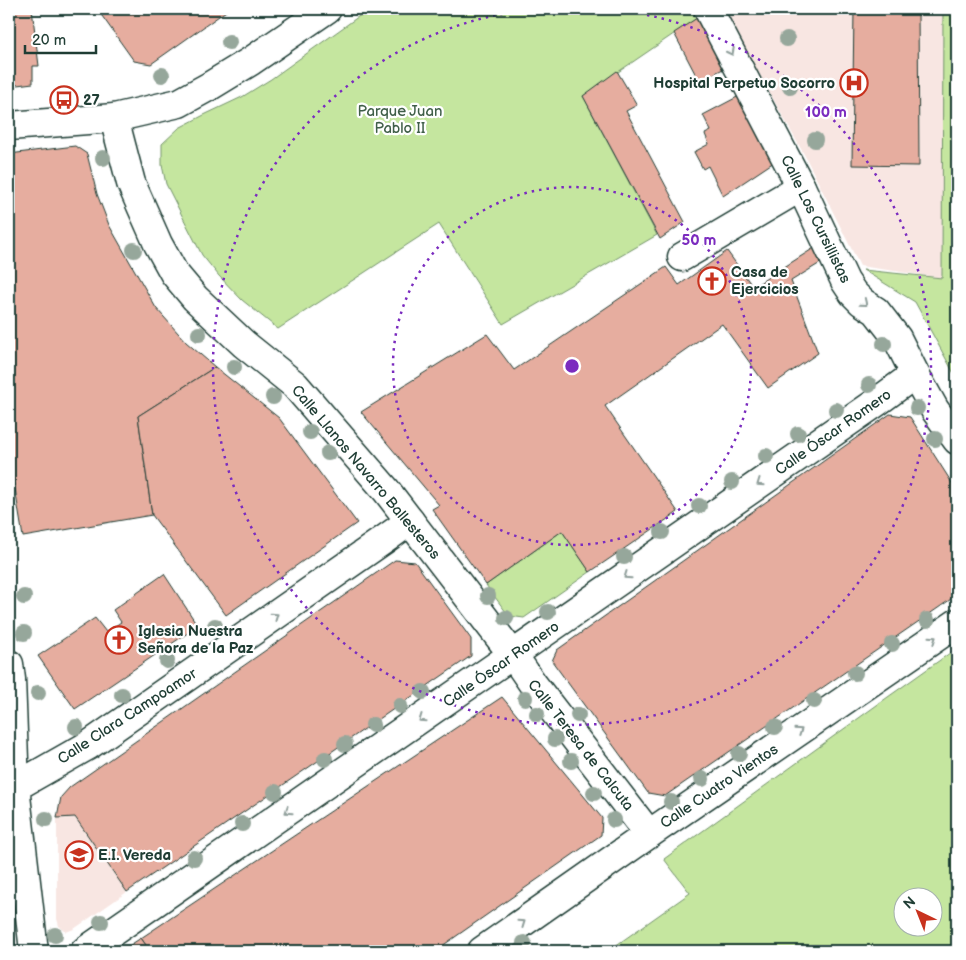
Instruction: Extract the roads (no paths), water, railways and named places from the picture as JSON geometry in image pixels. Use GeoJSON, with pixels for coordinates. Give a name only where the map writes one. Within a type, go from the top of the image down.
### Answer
{"type":"FeatureCollection","features":[{"type":"Feature","properties":{"kind":"street"},"geometry":{"type":"LineString","coordinates":[[9,126],[114,118],[179,103],[251,61],[327,9]]}},
{"type":"Feature","properties":{"kind":"street","name":"Calle Los Cursillistas"},"geometry":{"type":"LineString","coordinates":[[708,9],[801,187],[845,281],[853,293],[876,312],[897,338],[935,410],[957,440]]}},
{"type":"Feature","properties":{"kind":"street","name":"Calle Llanos Navarro Ballesteros"},"geometry":{"type":"LineString","coordinates":[[114,118],[131,183],[158,244],[174,273],[195,298],[244,344],[295,385],[386,490],[514,655]]}},
{"type":"Feature","properties":{"kind":"street"},"geometry":{"type":"LineString","coordinates":[[682,257],[801,187]]}},
{"type":"Feature","properties":{"kind":"street","name":"Calle Óscar Romero"},"geometry":{"type":"LineString","coordinates":[[85,951],[514,655],[915,374]]}},
{"type":"Feature","properties":{"kind":"street","name":"Calle Clara Campoamor"},"geometry":{"type":"LineString","coordinates":[[15,787],[89,745],[410,521]]}},
{"type":"Feature","properties":{"kind":"street","name":"Calle Cuatro Vientos"},"geometry":{"type":"LineString","coordinates":[[482,951],[957,623]]}},
{"type":"Feature","properties":{"kind":"street","name":"Calle Teresa de Calcuta"},"geometry":{"type":"LineString","coordinates":[[514,655],[533,684],[649,834]]}},
{"type":"Feature","properties":{"kind":"street"},"geometry":{"type":"LineString","coordinates":[[10,674],[15,787],[34,951]]}},
{"type":"Feature","properties":{"kind":"place","name":"Hospital Perpetuo Socorro"},"geometry":{"type":"Point","coordinates":[854,83]}},
{"type":"Feature","properties":{"kind":"place","name":"27"},"geometry":{"type":"Point","coordinates":[64,100]}},
{"type":"Feature","properties":{"kind":"place","name":"Casa de Ejercicios"},"geometry":{"type":"Point","coordinates":[712,281]}},
{"type":"Feature","properties":{"kind":"place","name":"Iglesia Nuestra Señora de la Paz"},"geometry":{"type":"Point","coordinates":[119,640]}},
{"type":"Feature","properties":{"kind":"place","name":"E.I. Vereda"},"geometry":{"type":"Point","coordinates":[79,855]}},
{"type":"Feature","properties":{"kind":"park label","name":"Parque Juan Pablo II"},"geometry":{"type":"Point","coordinates":[400,120]}}]}
